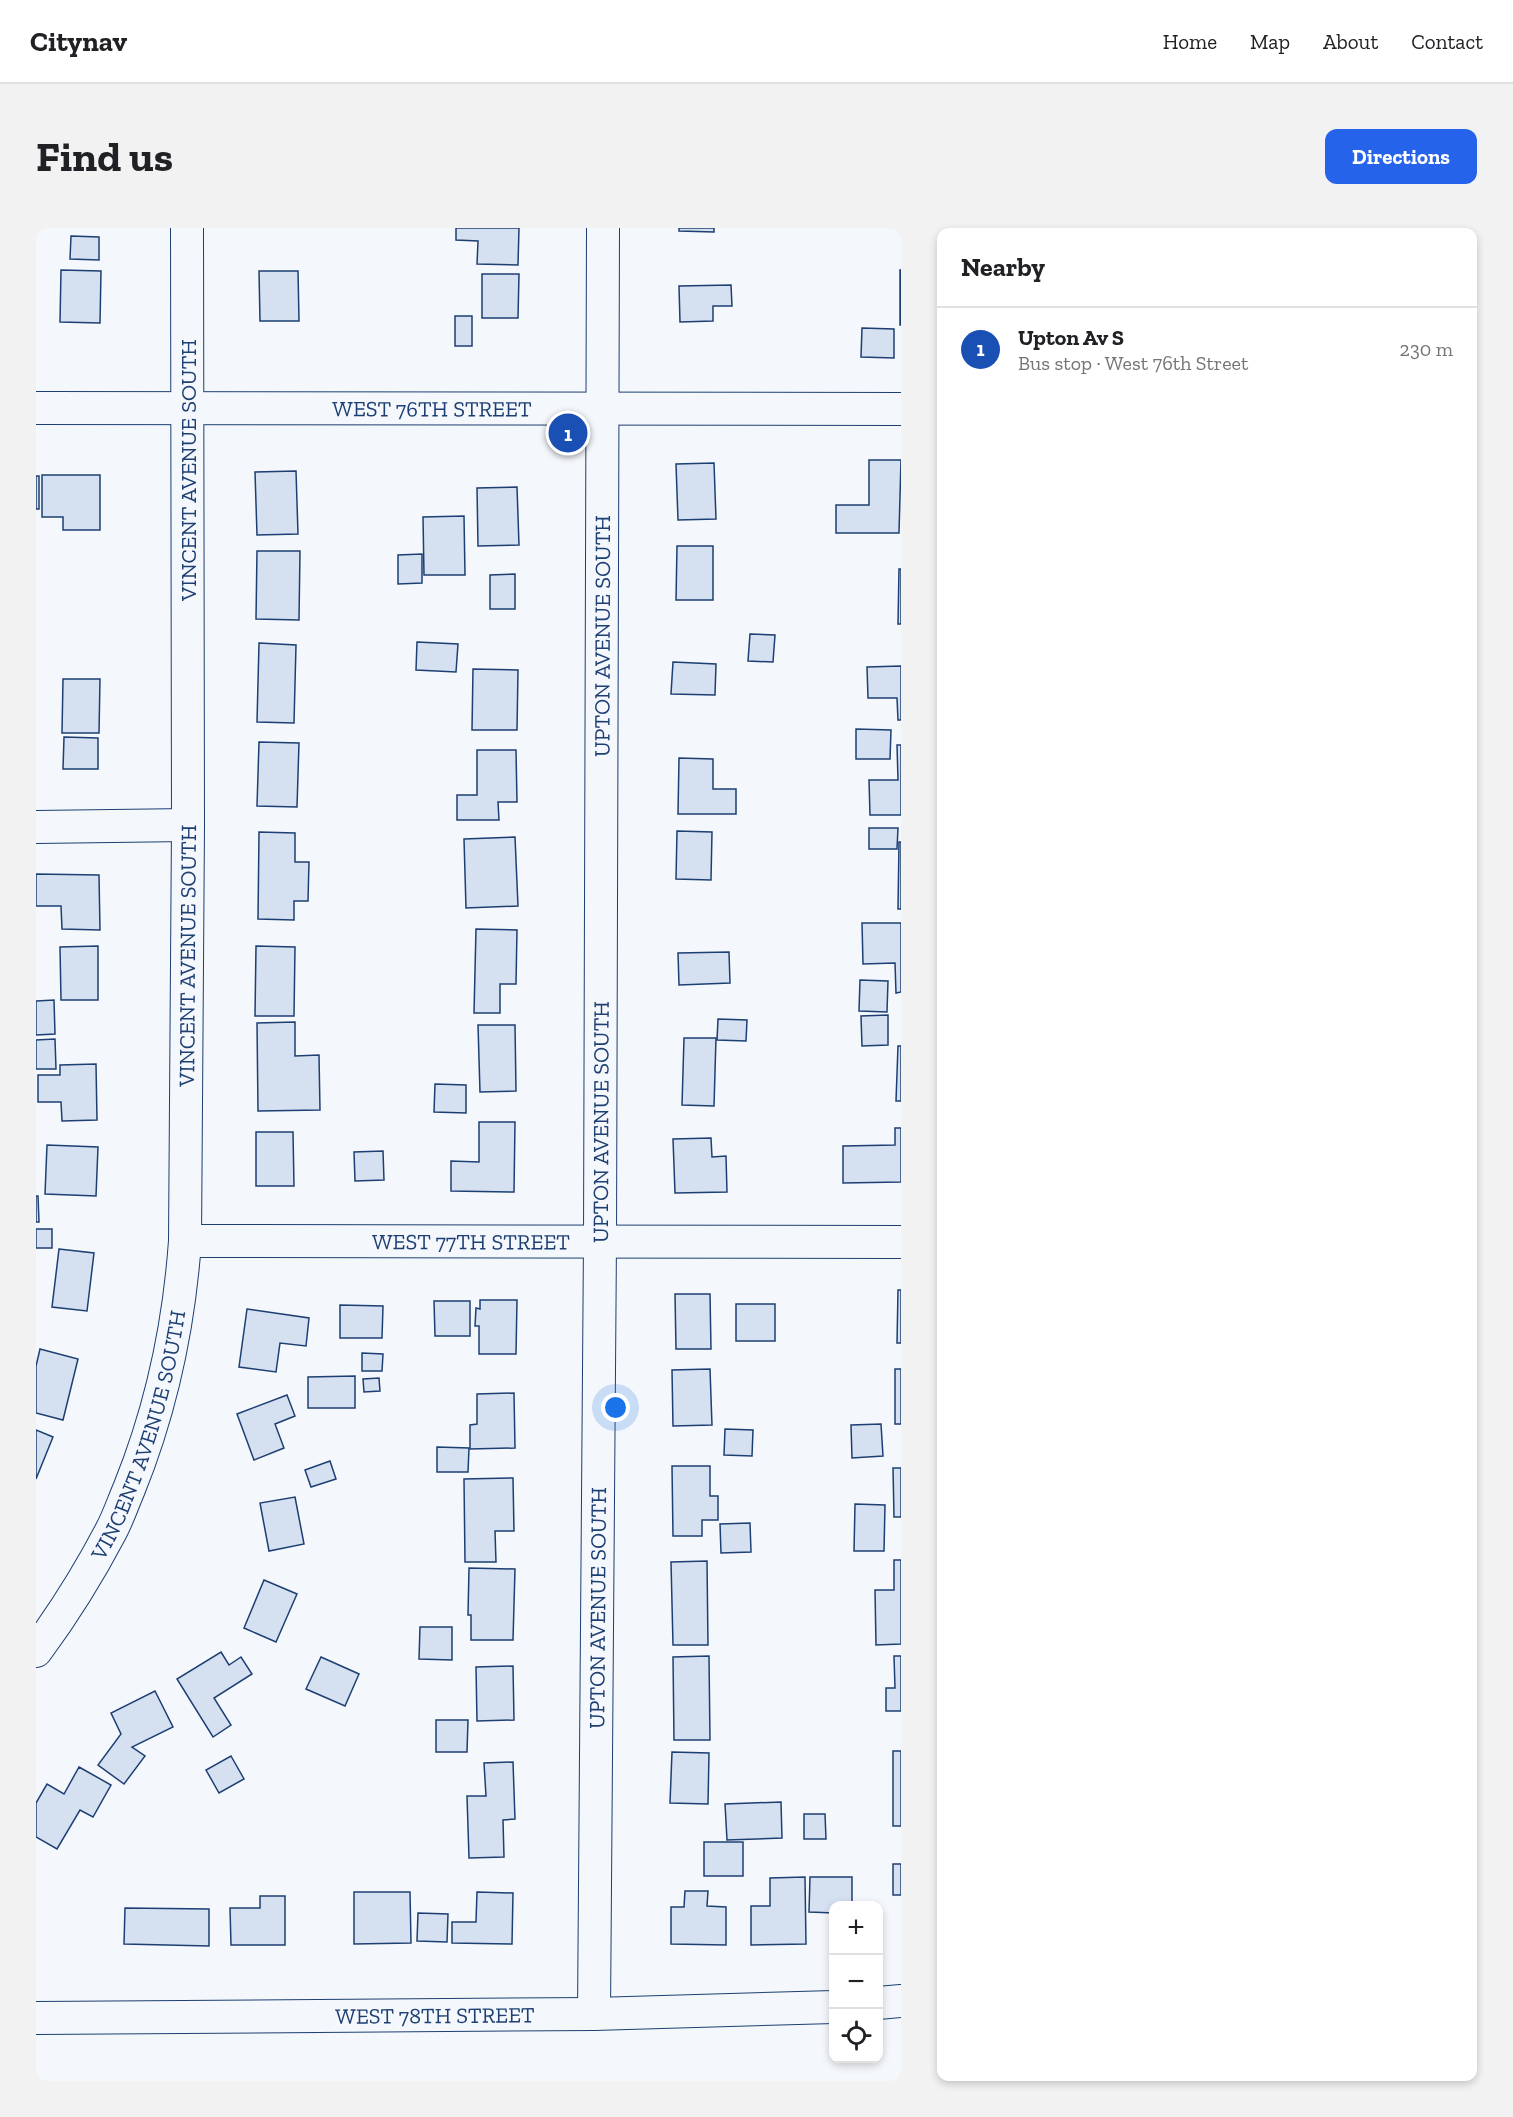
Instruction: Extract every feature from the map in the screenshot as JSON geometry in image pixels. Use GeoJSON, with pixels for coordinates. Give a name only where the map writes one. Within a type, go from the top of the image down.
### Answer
{"type":"FeatureCollection","features":[{"type":"Feature","properties":{"kind":"street","name":"VINCENT AVENUE SOUTH"},"geometry":{"type":"LineString","coordinates":[[36,1651],[69,1605],[112,1529],[145,1449],[167,1366],[182,1281],[185,1241],[188,825],[187,228]]}},
{"type":"Feature","properties":{"kind":"street","name":"UPTON AVENUE SOUTH"},"geometry":{"type":"LineString","coordinates":[[594,2014],[600,1241],[603,228]]}},
{"type":"Feature","properties":{"kind":"street","name":"WEST 76TH STREET"},"geometry":{"type":"LineString","coordinates":[[36,408],[901,408]]}},
{"type":"Feature","properties":{"kind":"street"},"geometry":{"type":"LineString","coordinates":[[36,827],[188,825]]}},
{"type":"Feature","properties":{"kind":"street","name":"WEST 77TH STREET"},"geometry":{"type":"LineString","coordinates":[[185,1241],[901,1242]]}},
{"type":"Feature","properties":{"kind":"street"},"geometry":{"type":"LineString","coordinates":[[883,2003],[901,2001]]}},
{"type":"Feature","properties":{"kind":"street","name":"WEST 78TH STREET"},"geometry":{"type":"LineString","coordinates":[[36,2019],[594,2014],[829,2007]]}},
{"type":"Feature","properties":{"kind":"building"},"geometry":{"type":"Polygon","coordinates":[[[456,228],[519,228],[518,265],[477,264],[478,241],[456,240],[456,228]]]}},
{"type":"Feature","properties":{"kind":"building"},"geometry":{"type":"Polygon","coordinates":[[[679,228],[714,228],[714,232],[679,231],[679,228]]]}},
{"type":"Feature","properties":{"kind":"building"},"geometry":{"type":"Polygon","coordinates":[[[71,236],[99,237],[99,260],[70,259],[71,236]]]}},
{"type":"Feature","properties":{"kind":"building"},"geometry":{"type":"Polygon","coordinates":[[[61,270],[101,271],[100,323],[60,322],[61,270]]]}},
{"type":"Feature","properties":{"kind":"building"},"geometry":{"type":"Polygon","coordinates":[[[901,270],[901,325],[900,325],[901,270]]]}},
{"type":"Feature","properties":{"kind":"building"},"geometry":{"type":"Polygon","coordinates":[[[259,271],[298,271],[299,321],[260,321],[259,271]]]}},
{"type":"Feature","properties":{"kind":"building"},"geometry":{"type":"Polygon","coordinates":[[[482,274],[519,274],[518,318],[482,318],[482,274]]]}},
{"type":"Feature","properties":{"kind":"building"},"geometry":{"type":"Polygon","coordinates":[[[731,285],[732,306],[713,306],[713,321],[680,322],[679,286],[731,285]]]}},
{"type":"Feature","properties":{"kind":"building"},"geometry":{"type":"Polygon","coordinates":[[[455,316],[472,316],[472,346],[455,346],[455,316]]]}},
{"type":"Feature","properties":{"kind":"building"},"geometry":{"type":"Polygon","coordinates":[[[862,328],[894,329],[894,358],[861,357],[862,328]]]}},
{"type":"Feature","properties":{"kind":"building"},"geometry":{"type":"Polygon","coordinates":[[[869,460],[901,460],[899,533],[836,533],[836,505],[869,505],[869,460]]]}},
{"type":"Feature","properties":{"kind":"building"},"geometry":{"type":"Polygon","coordinates":[[[714,463],[716,519],[678,520],[676,464],[714,463]]]}},
{"type":"Feature","properties":{"kind":"building"},"geometry":{"type":"Polygon","coordinates":[[[296,471],[298,534],[257,535],[255,472],[296,471]]]}},
{"type":"Feature","properties":{"kind":"building"},"geometry":{"type":"Polygon","coordinates":[[[42,475],[100,475],[100,530],[63,530],[63,517],[42,517],[42,475]]]}},
{"type":"Feature","properties":{"kind":"building"},"geometry":{"type":"Polygon","coordinates":[[[36,476],[39,476],[39,509],[36,509],[36,476]]]}},
{"type":"Feature","properties":{"kind":"building"},"geometry":{"type":"Polygon","coordinates":[[[517,487],[519,545],[478,546],[477,488],[517,487]]]}},
{"type":"Feature","properties":{"kind":"building"},"geometry":{"type":"Polygon","coordinates":[[[464,516],[465,575],[424,575],[423,517],[464,516]]]}},
{"type":"Feature","properties":{"kind":"building"},"geometry":{"type":"Polygon","coordinates":[[[677,546],[713,546],[713,600],[676,600],[677,546]]]}},
{"type":"Feature","properties":{"kind":"building"},"geometry":{"type":"Polygon","coordinates":[[[257,551],[300,551],[299,620],[256,619],[257,551]]]}},
{"type":"Feature","properties":{"kind":"building"},"geometry":{"type":"Polygon","coordinates":[[[422,554],[422,583],[398,584],[398,555],[422,554]]]}},
{"type":"Feature","properties":{"kind":"building"},"geometry":{"type":"Polygon","coordinates":[[[899,569],[901,569],[901,624],[898,624],[899,569]]]}},
{"type":"Feature","properties":{"kind":"building"},"geometry":{"type":"Polygon","coordinates":[[[515,574],[515,609],[490,609],[490,575],[515,574]]]}},
{"type":"Feature","properties":{"kind":"building"},"geometry":{"type":"Polygon","coordinates":[[[750,634],[775,635],[773,662],[748,661],[750,634]]]}},
{"type":"Feature","properties":{"kind":"building"},"geometry":{"type":"Polygon","coordinates":[[[417,642],[458,644],[456,672],[416,670],[417,642]]]}},
{"type":"Feature","properties":{"kind":"building"},"geometry":{"type":"Polygon","coordinates":[[[259,643],[296,645],[294,723],[257,722],[259,643]]]}},
{"type":"Feature","properties":{"kind":"building"},"geometry":{"type":"Polygon","coordinates":[[[673,662],[716,664],[715,695],[671,694],[673,662]]]}},
{"type":"Feature","properties":{"kind":"building"},"geometry":{"type":"Polygon","coordinates":[[[901,666],[901,720],[898,720],[897,698],[868,698],[867,667],[901,666]]]}},
{"type":"Feature","properties":{"kind":"building"},"geometry":{"type":"Polygon","coordinates":[[[473,669],[518,670],[517,730],[472,730],[473,669]]]}},
{"type":"Feature","properties":{"kind":"building"},"geometry":{"type":"Polygon","coordinates":[[[63,679],[100,679],[99,733],[62,733],[63,679]]]}},
{"type":"Feature","properties":{"kind":"building"},"geometry":{"type":"Polygon","coordinates":[[[856,729],[891,730],[890,759],[856,759],[856,729]]]}},
{"type":"Feature","properties":{"kind":"building"},"geometry":{"type":"Polygon","coordinates":[[[64,737],[98,738],[98,769],[63,769],[64,737]]]}},
{"type":"Feature","properties":{"kind":"building"},"geometry":{"type":"Polygon","coordinates":[[[259,742],[299,743],[297,807],[257,806],[259,742]]]}},
{"type":"Feature","properties":{"kind":"building"},"geometry":{"type":"Polygon","coordinates":[[[897,745],[901,745],[901,815],[870,815],[869,780],[898,780],[897,745]]]}},
{"type":"Feature","properties":{"kind":"building"},"geometry":{"type":"Polygon","coordinates":[[[477,750],[516,750],[517,802],[498,802],[499,820],[457,820],[457,795],[477,795],[477,750]]]}},
{"type":"Feature","properties":{"kind":"building"},"geometry":{"type":"Polygon","coordinates":[[[679,758],[713,759],[713,789],[736,789],[736,814],[678,814],[679,758]]]}},
{"type":"Feature","properties":{"kind":"building"},"geometry":{"type":"Polygon","coordinates":[[[869,828],[898,828],[897,849],[869,849],[869,828]]]}},
{"type":"Feature","properties":{"kind":"building"},"geometry":{"type":"Polygon","coordinates":[[[677,831],[712,832],[711,880],[676,879],[677,831]]]}},
{"type":"Feature","properties":{"kind":"building"},"geometry":{"type":"Polygon","coordinates":[[[259,832],[295,833],[295,862],[309,862],[308,901],[294,901],[294,920],[258,919],[259,832]]]}},
{"type":"Feature","properties":{"kind":"building"},"geometry":{"type":"Polygon","coordinates":[[[515,837],[518,906],[466,908],[464,839],[515,837]]]}},
{"type":"Feature","properties":{"kind":"building"},"geometry":{"type":"Polygon","coordinates":[[[899,842],[901,842],[901,909],[898,909],[899,842]]]}},
{"type":"Feature","properties":{"kind":"building"},"geometry":{"type":"Polygon","coordinates":[[[36,874],[99,875],[100,930],[62,929],[61,906],[36,906],[36,874]]]}},
{"type":"Feature","properties":{"kind":"building"},"geometry":{"type":"Polygon","coordinates":[[[862,923],[901,923],[901,992],[896,993],[895,963],[863,964],[862,923]]]}},
{"type":"Feature","properties":{"kind":"building"},"geometry":{"type":"Polygon","coordinates":[[[476,929],[517,930],[516,984],[500,984],[500,1013],[474,1013],[476,929]]]}},
{"type":"Feature","properties":{"kind":"building"},"geometry":{"type":"Polygon","coordinates":[[[98,946],[98,1000],[61,1000],[60,947],[98,946]]]}},
{"type":"Feature","properties":{"kind":"building"},"geometry":{"type":"Polygon","coordinates":[[[256,946],[295,947],[294,1016],[255,1016],[256,946]]]}},
{"type":"Feature","properties":{"kind":"building"},"geometry":{"type":"Polygon","coordinates":[[[729,952],[730,983],[679,985],[678,953],[729,952]]]}},
{"type":"Feature","properties":{"kind":"building"},"geometry":{"type":"Polygon","coordinates":[[[860,980],[888,981],[887,1012],[859,1011],[860,980]]]}},
{"type":"Feature","properties":{"kind":"building"},"geometry":{"type":"Polygon","coordinates":[[[54,1000],[55,1034],[36,1035],[36,1001],[54,1000]]]}},
{"type":"Feature","properties":{"kind":"building"},"geometry":{"type":"Polygon","coordinates":[[[888,1015],[888,1045],[862,1046],[861,1016],[888,1015]]]}},
{"type":"Feature","properties":{"kind":"building"},"geometry":{"type":"Polygon","coordinates":[[[718,1019],[747,1020],[746,1041],[717,1040],[718,1019]]]}},
{"type":"Feature","properties":{"kind":"building"},"geometry":{"type":"Polygon","coordinates":[[[295,1022],[295,1056],[319,1055],[320,1110],[258,1111],[257,1023],[295,1022]]]}},
{"type":"Feature","properties":{"kind":"building"},"geometry":{"type":"Polygon","coordinates":[[[478,1025],[515,1025],[516,1091],[480,1092],[478,1025]]]}},
{"type":"Feature","properties":{"kind":"building"},"geometry":{"type":"Polygon","coordinates":[[[684,1038],[716,1038],[714,1106],[682,1105],[684,1038]]]}},
{"type":"Feature","properties":{"kind":"building"},"geometry":{"type":"Polygon","coordinates":[[[55,1039],[56,1069],[36,1069],[36,1040],[55,1039]]]}},
{"type":"Feature","properties":{"kind":"building"},"geometry":{"type":"Polygon","coordinates":[[[898,1046],[901,1046],[901,1101],[896,1101],[898,1046]]]}},
{"type":"Feature","properties":{"kind":"building"},"geometry":{"type":"Polygon","coordinates":[[[96,1064],[97,1120],[62,1121],[61,1102],[38,1102],[38,1075],[60,1075],[60,1065],[96,1064]]]}},
{"type":"Feature","properties":{"kind":"building"},"geometry":{"type":"Polygon","coordinates":[[[435,1084],[466,1085],[466,1113],[434,1112],[435,1084]]]}},
{"type":"Feature","properties":{"kind":"building"},"geometry":{"type":"Polygon","coordinates":[[[479,1122],[515,1122],[514,1192],[451,1191],[451,1161],[479,1162],[479,1122]]]}},
{"type":"Feature","properties":{"kind":"building"},"geometry":{"type":"Polygon","coordinates":[[[895,1128],[901,1128],[901,1182],[843,1183],[843,1146],[895,1145],[895,1128]]]}},
{"type":"Feature","properties":{"kind":"building"},"geometry":{"type":"Polygon","coordinates":[[[256,1132],[293,1132],[294,1186],[256,1186],[256,1132]]]}},
{"type":"Feature","properties":{"kind":"building"},"geometry":{"type":"Polygon","coordinates":[[[711,1138],[712,1157],[726,1156],[727,1192],[675,1193],[673,1139],[711,1138]]]}},
{"type":"Feature","properties":{"kind":"building"},"geometry":{"type":"Polygon","coordinates":[[[47,1145],[98,1147],[96,1196],[45,1194],[47,1145]]]}},
{"type":"Feature","properties":{"kind":"building"},"geometry":{"type":"Polygon","coordinates":[[[383,1151],[384,1180],[355,1181],[354,1152],[383,1151]]]}},
{"type":"Feature","properties":{"kind":"building"},"geometry":{"type":"Polygon","coordinates":[[[36,1196],[38,1196],[39,1222],[36,1222],[36,1196]]]}},
{"type":"Feature","properties":{"kind":"building"},"geometry":{"type":"Polygon","coordinates":[[[36,1229],[52,1229],[52,1248],[36,1248],[36,1229]]]}},
{"type":"Feature","properties":{"kind":"building"},"geometry":{"type":"Polygon","coordinates":[[[59,1249],[94,1253],[87,1311],[52,1307],[59,1249]]]}},
{"type":"Feature","properties":{"kind":"building"},"geometry":{"type":"Polygon","coordinates":[[[898,1290],[901,1290],[901,1343],[897,1343],[898,1290]]]}},
{"type":"Feature","properties":{"kind":"building"},"geometry":{"type":"Polygon","coordinates":[[[675,1294],[710,1294],[711,1349],[676,1349],[675,1294]]]}},
{"type":"Feature","properties":{"kind":"building"},"geometry":{"type":"Polygon","coordinates":[[[480,1300],[517,1300],[516,1354],[479,1354],[479,1326],[475,1326],[476,1308],[480,1309],[480,1300]]]}},
{"type":"Feature","properties":{"kind":"building"},"geometry":{"type":"Polygon","coordinates":[[[434,1301],[470,1301],[470,1336],[435,1336],[434,1301]]]}},
{"type":"Feature","properties":{"kind":"building"},"geometry":{"type":"Polygon","coordinates":[[[736,1304],[775,1304],[775,1341],[736,1341],[736,1304]]]}},
{"type":"Feature","properties":{"kind":"building"},"geometry":{"type":"Polygon","coordinates":[[[340,1305],[383,1306],[382,1338],[340,1338],[340,1305]]]}},
{"type":"Feature","properties":{"kind":"building"},"geometry":{"type":"Polygon","coordinates":[[[247,1309],[309,1318],[306,1346],[280,1343],[276,1372],[239,1367],[247,1309]]]}},
{"type":"Feature","properties":{"kind":"building"},"geometry":{"type":"Polygon","coordinates":[[[40,1349],[78,1359],[63,1420],[36,1413],[36,1366],[40,1349]]]}},
{"type":"Feature","properties":{"kind":"building"},"geometry":{"type":"Polygon","coordinates":[[[362,1353],[383,1354],[382,1371],[362,1371],[362,1353]]]}},
{"type":"Feature","properties":{"kind":"building"},"geometry":{"type":"Polygon","coordinates":[[[710,1369],[712,1425],[673,1426],[672,1370],[710,1369]]]}},
{"type":"Feature","properties":{"kind":"building"},"geometry":{"type":"Polygon","coordinates":[[[895,1369],[901,1369],[901,1424],[895,1424],[895,1369]]]}},
{"type":"Feature","properties":{"kind":"building"},"geometry":{"type":"Polygon","coordinates":[[[355,1376],[355,1408],[308,1408],[308,1377],[355,1376]]]}},
{"type":"Feature","properties":{"kind":"building"},"geometry":{"type":"Polygon","coordinates":[[[379,1378],[380,1391],[364,1392],[363,1379],[379,1378]]]}},
{"type":"Feature","properties":{"kind":"building"},"geometry":{"type":"Polygon","coordinates":[[[514,1393],[515,1448],[470,1449],[470,1425],[477,1424],[477,1394],[514,1393]]]}},
{"type":"Feature","properties":{"kind":"building"},"geometry":{"type":"Polygon","coordinates":[[[287,1395],[295,1416],[275,1424],[284,1448],[254,1460],[237,1414],[287,1395]]]}},
{"type":"Feature","properties":{"kind":"building"},"geometry":{"type":"Polygon","coordinates":[[[881,1424],[883,1456],[852,1458],[851,1425],[881,1424]]]}},
{"type":"Feature","properties":{"kind":"building"},"geometry":{"type":"Polygon","coordinates":[[[725,1429],[753,1430],[752,1456],[724,1455],[725,1429]]]}},
{"type":"Feature","properties":{"kind":"building"},"geometry":{"type":"Polygon","coordinates":[[[36,1430],[53,1437],[36,1479],[36,1430]]]}},
{"type":"Feature","properties":{"kind":"building"},"geometry":{"type":"Polygon","coordinates":[[[437,1447],[469,1448],[468,1472],[437,1472],[437,1447]]]}},
{"type":"Feature","properties":{"kind":"building"},"geometry":{"type":"Polygon","coordinates":[[[330,1461],[336,1479],[311,1487],[305,1470],[330,1461]]]}},
{"type":"Feature","properties":{"kind":"building"},"geometry":{"type":"Polygon","coordinates":[[[672,1466],[710,1466],[710,1496],[718,1496],[718,1520],[702,1520],[702,1536],[673,1536],[672,1466]]]}},
{"type":"Feature","properties":{"kind":"building"},"geometry":{"type":"Polygon","coordinates":[[[893,1468],[901,1468],[901,1517],[894,1517],[893,1468]]]}},
{"type":"Feature","properties":{"kind":"building"},"geometry":{"type":"Polygon","coordinates":[[[513,1478],[514,1531],[495,1531],[496,1562],[465,1562],[464,1479],[513,1478]]]}},
{"type":"Feature","properties":{"kind":"building"},"geometry":{"type":"Polygon","coordinates":[[[295,1497],[304,1544],[269,1551],[260,1503],[295,1497]]]}},
{"type":"Feature","properties":{"kind":"building"},"geometry":{"type":"Polygon","coordinates":[[[855,1504],[885,1505],[884,1551],[854,1551],[855,1504]]]}},
{"type":"Feature","properties":{"kind":"building"},"geometry":{"type":"Polygon","coordinates":[[[750,1523],[751,1552],[721,1553],[720,1524],[750,1523]]]}},
{"type":"Feature","properties":{"kind":"building"},"geometry":{"type":"Polygon","coordinates":[[[894,1560],[901,1560],[901,1644],[876,1645],[875,1590],[894,1590],[894,1560]]]}},
{"type":"Feature","properties":{"kind":"building"},"geometry":{"type":"Polygon","coordinates":[[[707,1561],[708,1645],[673,1645],[671,1562],[707,1561]]]}},
{"type":"Feature","properties":{"kind":"building"},"geometry":{"type":"Polygon","coordinates":[[[469,1568],[515,1569],[513,1640],[471,1640],[471,1615],[468,1615],[469,1568]]]}},
{"type":"Feature","properties":{"kind":"building"},"geometry":{"type":"Polygon","coordinates":[[[264,1580],[297,1594],[276,1642],[244,1628],[264,1580]]]}},
{"type":"Feature","properties":{"kind":"building"},"geometry":{"type":"Polygon","coordinates":[[[420,1627],[452,1627],[452,1660],[419,1659],[420,1627]]]}},
{"type":"Feature","properties":{"kind":"building"},"geometry":{"type":"Polygon","coordinates":[[[221,1652],[229,1665],[241,1657],[252,1674],[214,1698],[231,1725],[213,1737],[177,1679],[221,1652]]]}},
{"type":"Feature","properties":{"kind":"building"},"geometry":{"type":"Polygon","coordinates":[[[709,1656],[710,1740],[674,1740],[673,1657],[709,1656]]]}},
{"type":"Feature","properties":{"kind":"building"},"geometry":{"type":"Polygon","coordinates":[[[894,1656],[901,1656],[901,1711],[886,1711],[886,1688],[895,1688],[894,1656]]]}},
{"type":"Feature","properties":{"kind":"building"},"geometry":{"type":"Polygon","coordinates":[[[321,1657],[359,1674],[345,1706],[306,1689],[321,1657]]]}},
{"type":"Feature","properties":{"kind":"building"},"geometry":{"type":"Polygon","coordinates":[[[513,1666],[514,1720],[477,1721],[476,1667],[513,1666]]]}},
{"type":"Feature","properties":{"kind":"building"},"geometry":{"type":"Polygon","coordinates":[[[155,1691],[173,1727],[132,1747],[145,1756],[124,1784],[98,1765],[121,1734],[111,1713],[155,1691]]]}},
{"type":"Feature","properties":{"kind":"building"},"geometry":{"type":"Polygon","coordinates":[[[436,1720],[468,1720],[467,1752],[436,1752],[436,1720]]]}},
{"type":"Feature","properties":{"kind":"building"},"geometry":{"type":"Polygon","coordinates":[[[893,1751],[901,1751],[901,1826],[893,1826],[893,1751]]]}},
{"type":"Feature","properties":{"kind":"building"},"geometry":{"type":"Polygon","coordinates":[[[672,1752],[709,1753],[708,1804],[670,1803],[672,1752]]]}},
{"type":"Feature","properties":{"kind":"building"},"geometry":{"type":"Polygon","coordinates":[[[231,1756],[244,1779],[219,1793],[206,1770],[231,1756]]]}},
{"type":"Feature","properties":{"kind":"building"},"geometry":{"type":"Polygon","coordinates":[[[513,1762],[515,1819],[503,1820],[504,1857],[469,1858],[467,1796],[486,1796],[484,1763],[513,1762]]]}},
{"type":"Feature","properties":{"kind":"building"},"geometry":{"type":"Polygon","coordinates":[[[79,1767],[111,1785],[93,1817],[80,1810],[57,1849],[36,1837],[36,1803],[47,1784],[64,1794],[79,1767]]]}},
{"type":"Feature","properties":{"kind":"building"},"geometry":{"type":"Polygon","coordinates":[[[781,1802],[782,1838],[727,1840],[725,1804],[781,1802]]]}},
{"type":"Feature","properties":{"kind":"building"},"geometry":{"type":"Polygon","coordinates":[[[804,1814],[825,1814],[826,1839],[804,1839],[804,1814]]]}},
{"type":"Feature","properties":{"kind":"building"},"geometry":{"type":"Polygon","coordinates":[[[704,1842],[743,1842],[743,1876],[704,1876],[704,1842]]]}},
{"type":"Feature","properties":{"kind":"building"},"geometry":{"type":"Polygon","coordinates":[[[893,1864],[901,1864],[901,1895],[893,1895],[893,1864]]]}},
{"type":"Feature","properties":{"kind":"building"},"geometry":{"type":"Polygon","coordinates":[[[805,1877],[806,1944],[751,1945],[751,1906],[770,1906],[770,1878],[805,1877]]]}},
{"type":"Feature","properties":{"kind":"building"},"geometry":{"type":"Polygon","coordinates":[[[810,1877],[852,1877],[852,1901],[829,1901],[829,1913],[809,1912],[810,1877]]]}},
{"type":"Feature","properties":{"kind":"building"},"geometry":{"type":"Polygon","coordinates":[[[685,1891],[708,1891],[707,1906],[726,1907],[726,1945],[671,1944],[671,1907],[684,1907],[685,1891]]]}},
{"type":"Feature","properties":{"kind":"building"},"geometry":{"type":"Polygon","coordinates":[[[354,1892],[410,1892],[411,1943],[354,1944],[354,1892]]]}},
{"type":"Feature","properties":{"kind":"building"},"geometry":{"type":"Polygon","coordinates":[[[477,1892],[513,1893],[512,1944],[452,1943],[452,1922],[476,1922],[477,1892]]]}},
{"type":"Feature","properties":{"kind":"building"},"geometry":{"type":"Polygon","coordinates":[[[260,1896],[285,1896],[285,1945],[231,1945],[230,1908],[260,1908],[260,1896]]]}},
{"type":"Feature","properties":{"kind":"building"},"geometry":{"type":"Polygon","coordinates":[[[125,1908],[209,1909],[209,1946],[124,1944],[125,1908]]]}},
{"type":"Feature","properties":{"kind":"building"},"geometry":{"type":"Polygon","coordinates":[[[418,1913],[448,1914],[447,1942],[417,1941],[418,1913]]]}},
{"type":"Feature","properties":{"kind":"place","name":"Upton Av S"},"geometry":{"type":"Point","coordinates":[568,433]}}]}
